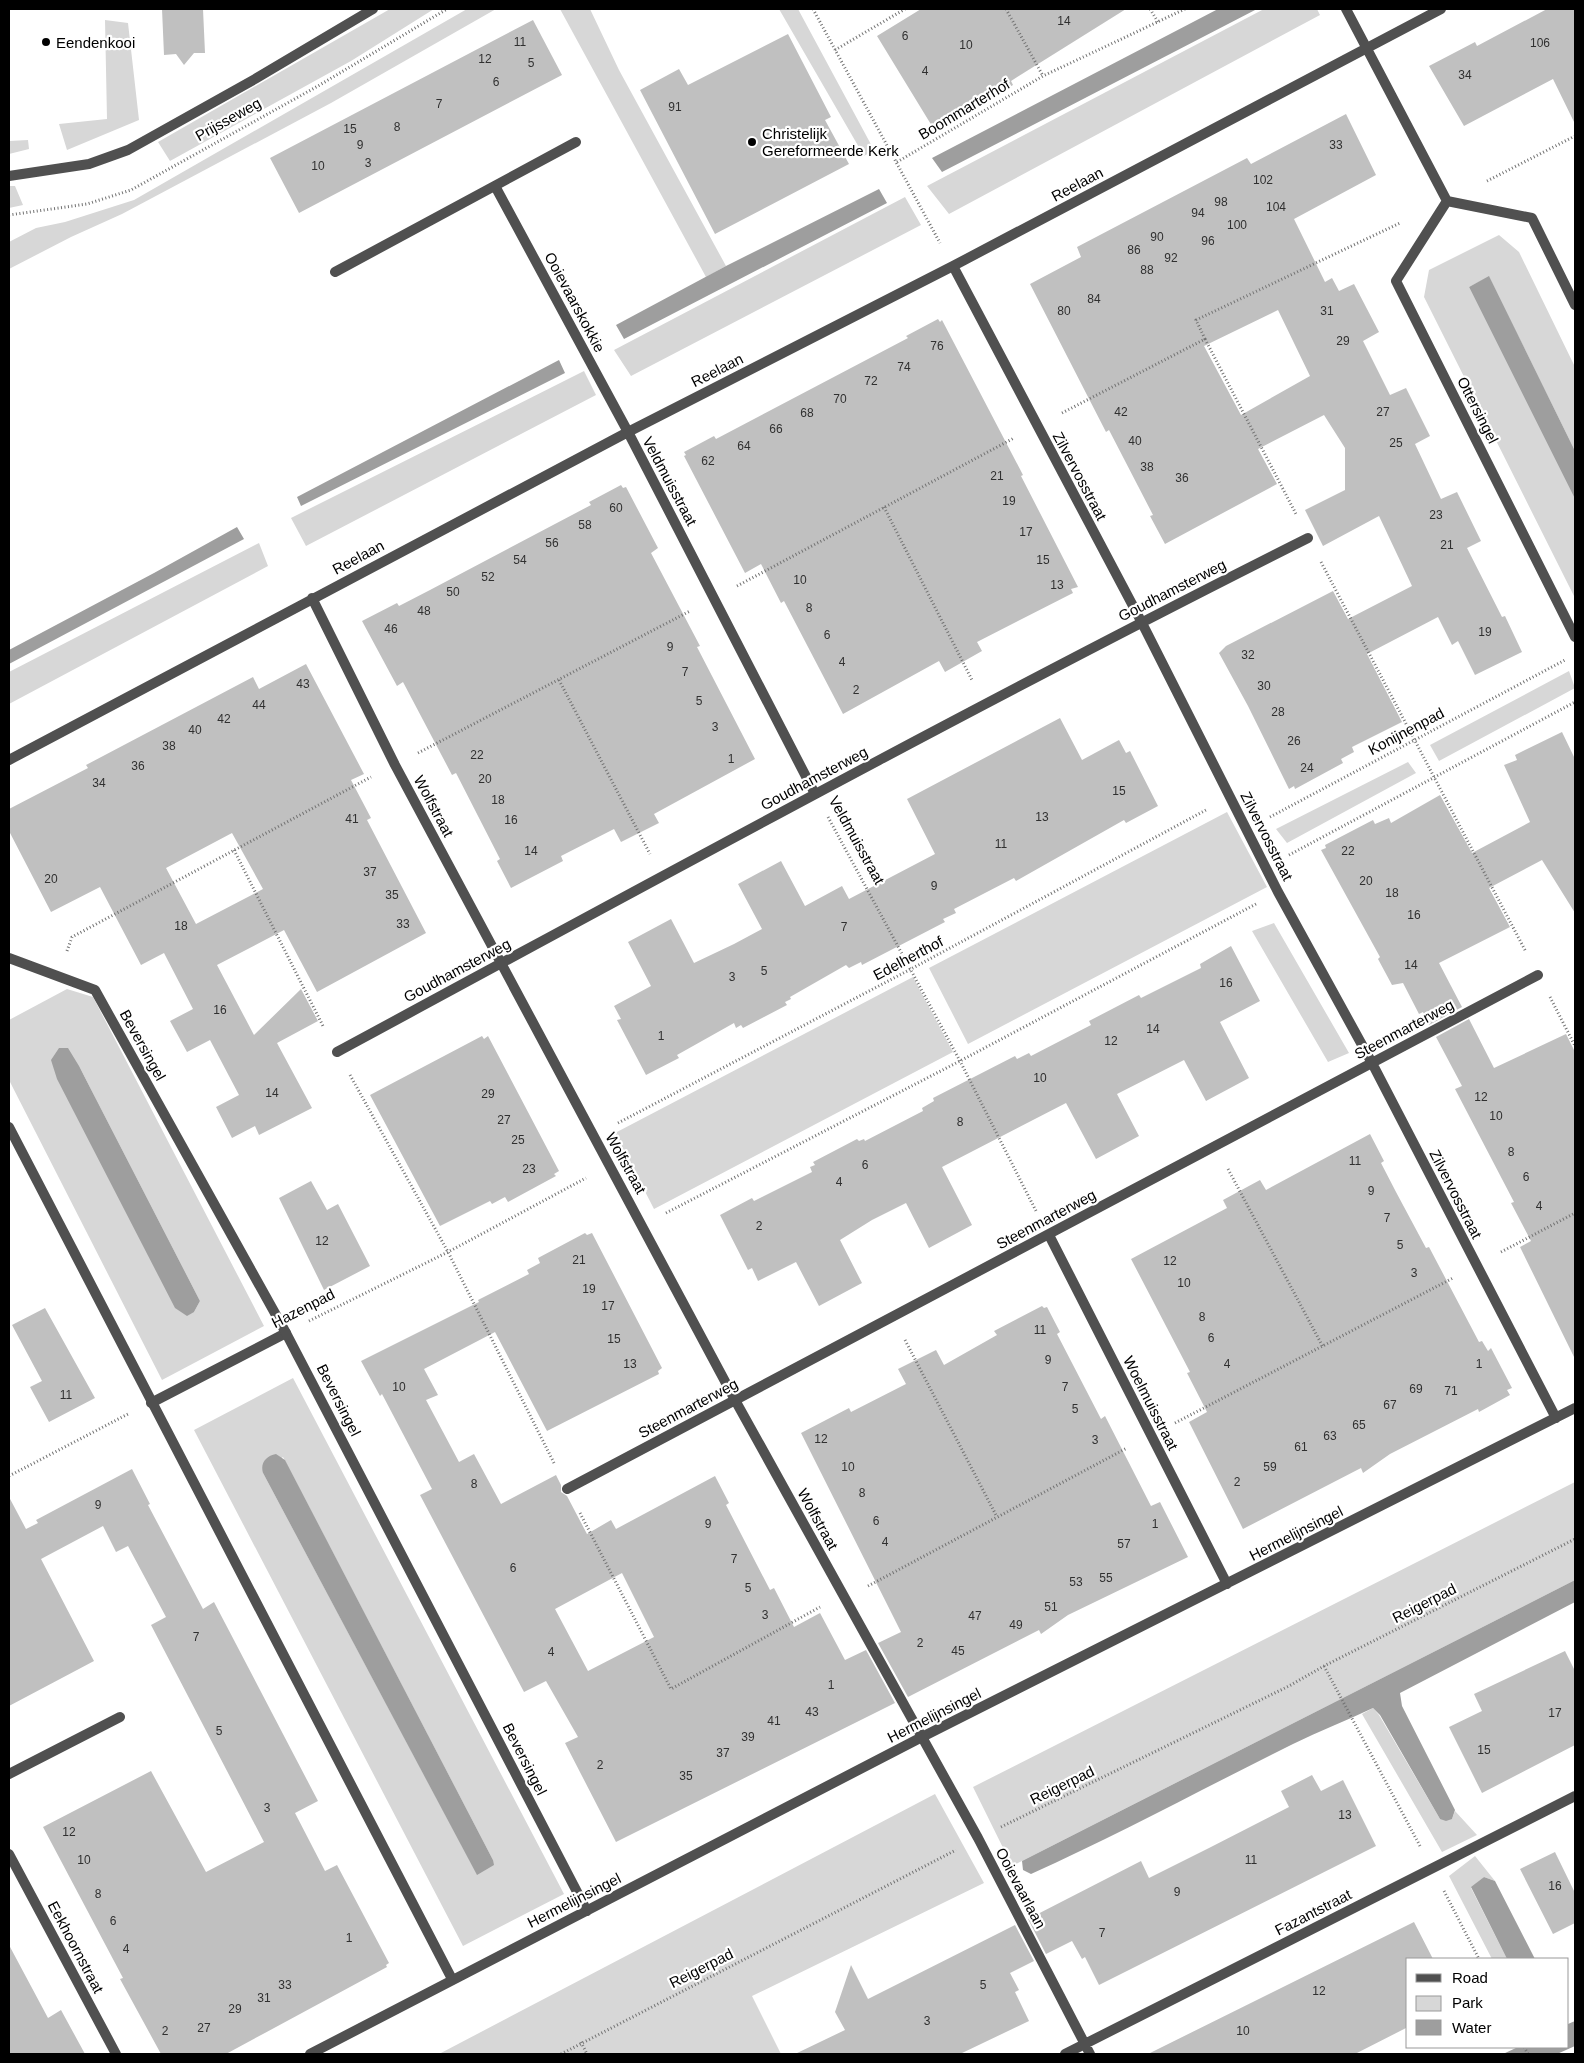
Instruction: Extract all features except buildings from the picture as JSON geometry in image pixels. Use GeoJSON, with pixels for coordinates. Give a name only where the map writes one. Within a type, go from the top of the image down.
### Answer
{"type":"FeatureCollection","features":[{"type":"Feature","properties":{"kind":"street","name":"Prijsseweg"},"geometry":{"type":"LineString","coordinates":[[9,176],[89,164],[128,150],[255,79],[373,9]]}},
{"type":"Feature","properties":{"kind":"street"},"geometry":{"type":"LineString","coordinates":[[1346,9],[1448,201],[1532,218],[1575,305]]}},
{"type":"Feature","properties":{"kind":"street","name":"Reelaan"},"geometry":{"type":"LineString","coordinates":[[9,760],[628,432],[953,266],[1441,9]]}},
{"type":"Feature","properties":{"kind":"street"},"geometry":{"type":"LineString","coordinates":[[335,272],[576,142]]}},
{"type":"Feature","properties":{"kind":"street","name":"Ooievaarskokkie"},"geometry":{"type":"LineString","coordinates":[[495,186],[628,432]]}},
{"type":"Feature","properties":{"kind":"street","name":"Ottersingel"},"geometry":{"type":"LineString","coordinates":[[1448,201],[1396,282],[1575,637]]}},
{"type":"Feature","properties":{"kind":"street","name":"Zilvervosstraat"},"geometry":{"type":"LineString","coordinates":[[953,266],[1141,622],[1278,892],[1372,1063],[1556,1418]]}},
{"type":"Feature","properties":{"kind":"street","name":"Veldmuisstraat"},"geometry":{"type":"LineString","coordinates":[[628,432],[815,794]]}},
{"type":"Feature","properties":{"kind":"street","name":"Goudhamsterweg"},"geometry":{"type":"LineString","coordinates":[[337,1052],[984,704],[1308,538]]}},
{"type":"Feature","properties":{"kind":"street","name":"Wolfstraat"},"geometry":{"type":"LineString","coordinates":[[312,598],[395,765],[735,1400],[922,1737]]}},
{"type":"Feature","properties":{"kind":"street","name":"Beversingel"},"geometry":{"type":"LineString","coordinates":[[9,958],[95,990],[286,1332],[587,1911]]}},
{"type":"Feature","properties":{"kind":"street","name":"Steenmarterweg"},"geometry":{"type":"LineString","coordinates":[[567,1489],[1538,975]]}},
{"type":"Feature","properties":{"kind":"street"},"geometry":{"type":"LineString","coordinates":[[9,1127],[452,1979]]}},
{"type":"Feature","properties":{"kind":"street","name":"Woelmuisstraat"},"geometry":{"type":"LineString","coordinates":[[1049,1235],[1226,1584]]}},
{"type":"Feature","properties":{"kind":"street","name":"Hazenpad"},"geometry":{"type":"LineString","coordinates":[[151,1403],[286,1332]]}},
{"type":"Feature","properties":{"kind":"street","name":"Hermelijnsingel"},"geometry":{"type":"LineString","coordinates":[[310,2054],[922,1737],[1575,1408]]}},
{"type":"Feature","properties":{"kind":"street"},"geometry":{"type":"LineString","coordinates":[[9,1774],[120,1717]]}},
{"type":"Feature","properties":{"kind":"street","name":"Ooievaarlaan"},"geometry":{"type":"LineString","coordinates":[[922,1737],[978,1838],[1090,2054]]}},
{"type":"Feature","properties":{"kind":"street","name":"Fazantstraat"},"geometry":{"type":"LineString","coordinates":[[1065,2054],[1575,1796]]}},
{"type":"Feature","properties":{"kind":"street","name":"Eekhoornstraat"},"geometry":{"type":"LineString","coordinates":[[9,1854],[116,2054]]}},
{"type":"Feature","properties":{"kind":"path","name":"Prijsseweg"},"geometry":{"type":"LineString","coordinates":[[9,215],[87,204],[131,190],[318,86],[446,9]]}},
{"type":"Feature","properties":{"kind":"path"},"geometry":{"type":"LineString","coordinates":[[813,9],[953,266]]}},
{"type":"Feature","properties":{"kind":"path"},"geometry":{"type":"LineString","coordinates":[[835,50],[905,9]]}},
{"type":"Feature","properties":{"kind":"path"},"geometry":{"type":"LineString","coordinates":[[1006,9],[1043,76]]}},
{"type":"Feature","properties":{"kind":"path"},"geometry":{"type":"LineString","coordinates":[[1150,9],[1158,22]]}},
{"type":"Feature","properties":{"kind":"path","name":"Boommarterhof"},"geometry":{"type":"LineString","coordinates":[[897,162],[1043,76],[1185,9]]}},
{"type":"Feature","properties":{"kind":"path"},"geometry":{"type":"LineString","coordinates":[[1448,201],[1575,136]]}},
{"type":"Feature","properties":{"kind":"path"},"geometry":{"type":"LineString","coordinates":[[1402,222],[1196,320],[1308,538],[1575,1046]]}},
{"type":"Feature","properties":{"kind":"path"},"geometry":{"type":"LineString","coordinates":[[57,977],[72,937],[1036,426],[1205,339]]}},
{"type":"Feature","properties":{"kind":"path"},"geometry":{"type":"LineString","coordinates":[[884,507],[984,704]]}},
{"type":"Feature","properties":{"kind":"path","name":"Konijnenpad"},"geometry":{"type":"LineString","coordinates":[[1247,829],[1567,659]]}},
{"type":"Feature","properties":{"kind":"path"},"geometry":{"type":"LineString","coordinates":[[559,680],[662,876]]}},
{"type":"Feature","properties":{"kind":"path"},"geometry":{"type":"LineString","coordinates":[[1266,867],[1575,702]]}},
{"type":"Feature","properties":{"kind":"path","name":"Veldmuisstraat"},"geometry":{"type":"LineString","coordinates":[[815,794],[960,1061],[1049,1235]]}},
{"type":"Feature","properties":{"kind":"path","name":"Edelherthof"},"geometry":{"type":"LineString","coordinates":[[594,1136],[911,969],[1231,797]]}},
{"type":"Feature","properties":{"kind":"path"},"geometry":{"type":"LineString","coordinates":[[234,850],[337,1052],[448,1252],[567,1489],[671,1689],[843,1596],[1323,1347],[1575,1213]]}},
{"type":"Feature","properties":{"kind":"path"},"geometry":{"type":"LineString","coordinates":[[643,1225],[960,1061],[1278,892]]}},
{"type":"Feature","properties":{"kind":"path"},"geometry":{"type":"LineString","coordinates":[[1215,1146],[1323,1347]]}},
{"type":"Feature","properties":{"kind":"path","name":"Hazenpad"},"geometry":{"type":"LineString","coordinates":[[286,1332],[448,1252],[610,1166]]}},
{"type":"Feature","properties":{"kind":"path"},"geometry":{"type":"LineString","coordinates":[[894,1316],[997,1517]]}},
{"type":"Feature","properties":{"kind":"path"},"geometry":{"type":"LineString","coordinates":[[9,1476],[151,1403]]}},
{"type":"Feature","properties":{"kind":"path","name":"Reigerpad"},"geometry":{"type":"LineString","coordinates":[[561,2054],[978,1838],[1289,1686],[1324,1666],[1575,1539]]}},
{"type":"Feature","properties":{"kind":"path"},"geometry":{"type":"LineString","coordinates":[[1324,1666],[1357,1726]]}},
{"type":"Feature","properties":{"kind":"path"},"geometry":{"type":"LineString","coordinates":[[581,2042],[587,2054]]}},
{"type":"Feature","properties":{"kind":"green space"},"geometry":{"type":"Polygon","coordinates":[[[390,9],[434,9],[351,61],[170,161],[158,142],[390,9]]]}},
{"type":"Feature","properties":{"kind":"green space"},"geometry":{"type":"Polygon","coordinates":[[[467,9],[496,9],[331,103],[122,214],[71,237],[9,269],[9,242],[36,228],[65,222],[134,200],[467,9]]]}},
{"type":"Feature","properties":{"kind":"green space"},"geometry":{"type":"Polygon","coordinates":[[[560,9],[590,9],[619,70],[726,266],[706,277],[560,9]]]}},
{"type":"Feature","properties":{"kind":"green space"},"geometry":{"type":"Polygon","coordinates":[[[779,9],[798,9],[874,150],[864,156],[779,9]]]}},
{"type":"Feature","properties":{"kind":"green space"},"geometry":{"type":"Polygon","coordinates":[[[1264,9],[1317,9],[1320,15],[949,214],[927,186],[1264,9]]]}},
{"type":"Feature","properties":{"kind":"green space"},"geometry":{"type":"Polygon","coordinates":[[[105,20],[128,23],[139,120],[67,150],[59,124],[107,119],[105,20]]]}},
{"type":"Feature","properties":{"kind":"green space"},"geometry":{"type":"Polygon","coordinates":[[[28,140],[29,149],[9,154],[9,141],[28,140]]]}},
{"type":"Feature","properties":{"kind":"green space"},"geometry":{"type":"Polygon","coordinates":[[[9,186],[15,186],[23,205],[9,208],[9,186]]]}},
{"type":"Feature","properties":{"kind":"green space"},"geometry":{"type":"Polygon","coordinates":[[[905,197],[921,225],[631,376],[614,350],[905,197]]]}},
{"type":"Feature","properties":{"kind":"green space"},"geometry":{"type":"Polygon","coordinates":[[[1499,235],[1519,252],[1575,367],[1575,451],[1489,277],[1469,287],[1575,499],[1575,598],[1424,297],[1429,270],[1499,235]]]}},
{"type":"Feature","properties":{"kind":"green space"},"geometry":{"type":"Polygon","coordinates":[[[584,371],[596,395],[306,546],[291,518],[584,371]]]}},
{"type":"Feature","properties":{"kind":"green space"},"geometry":{"type":"Polygon","coordinates":[[[259,543],[268,566],[9,704],[9,672],[259,543]]]}},
{"type":"Feature","properties":{"kind":"green space"},"geometry":{"type":"Polygon","coordinates":[[[1569,671],[1575,688],[1439,761],[1430,745],[1569,671]]]}},
{"type":"Feature","properties":{"kind":"green space"},"geometry":{"type":"Polygon","coordinates":[[[1408,762],[1416,773],[1287,843],[1276,829],[1408,762]]]}},
{"type":"Feature","properties":{"kind":"green space"},"geometry":{"type":"Polygon","coordinates":[[[1227,812],[1267,887],[968,1044],[929,968],[1227,812]]]}},
{"type":"Feature","properties":{"kind":"green space"},"geometry":{"type":"Polygon","coordinates":[[[1274,923],[1349,1053],[1328,1062],[1252,931],[1274,923]]]}},
{"type":"Feature","properties":{"kind":"green space"},"geometry":{"type":"Polygon","coordinates":[[[913,977],[953,1052],[654,1209],[615,1133],[913,977]]]}},
{"type":"Feature","properties":{"kind":"green space"},"geometry":{"type":"Polygon","coordinates":[[[67,989],[93,997],[264,1326],[162,1380],[9,1080],[9,1020],[67,989]],[[79,1066],[194,1312],[200,1301],[79,1066]]]}},
{"type":"Feature","properties":{"kind":"green space"},"geometry":{"type":"Polygon","coordinates":[[[293,1378],[564,1894],[463,1946],[194,1430],[293,1378]],[[283,1457],[263,1473],[477,1874],[493,1860],[283,1457]]]}},
{"type":"Feature","properties":{"kind":"green space"},"geometry":{"type":"Polygon","coordinates":[[[1575,1482],[1575,1580],[1012,1866],[973,1787],[1575,1482]]]}},
{"type":"Feature","properties":{"kind":"green space"},"geometry":{"type":"Polygon","coordinates":[[[1373,1708],[1379,1715],[1440,1819],[1452,1819],[1455,1811],[1477,1835],[1442,1852],[1362,1714],[1373,1708]]]}},
{"type":"Feature","properties":{"kind":"green space"},"geometry":{"type":"Polygon","coordinates":[[[935,1794],[984,1883],[752,1996],[781,2054],[439,2054],[935,1794]]]}},
{"type":"Feature","properties":{"kind":"green space"},"geometry":{"type":"Polygon","coordinates":[[[1475,1856],[1495,1881],[1484,1877],[1471,1888],[1506,1958],[1491,1958],[1449,1876],[1475,1856]]]}},
{"type":"Feature","properties":{"kind":"water"},"geometry":{"type":"Polygon","coordinates":[[[1218,9],[1257,9],[942,172],[932,158],[1218,9]]]}},
{"type":"Feature","properties":{"kind":"water"},"geometry":{"type":"Polygon","coordinates":[[[879,189],[887,203],[624,339],[616,325],[726,266],[879,189]]]}},
{"type":"Feature","properties":{"kind":"water"},"geometry":{"type":"Polygon","coordinates":[[[1489,276],[1575,451],[1575,499],[1469,287],[1489,276]]]}},
{"type":"Feature","properties":{"kind":"water"},"geometry":{"type":"Polygon","coordinates":[[[559,360],[565,373],[301,506],[297,497],[559,360]]]}},
{"type":"Feature","properties":{"kind":"water"},"geometry":{"type":"Polygon","coordinates":[[[237,527],[244,539],[9,664],[9,650],[237,527]]]}},
{"type":"Feature","properties":{"kind":"water"},"geometry":{"type":"Polygon","coordinates":[[[59,1048],[68,1048],[79,1066],[200,1301],[194,1312],[187,1316],[175,1308],[57,1079],[51,1060],[59,1048]]]}},
{"type":"Feature","properties":{"kind":"water"},"geometry":{"type":"Polygon","coordinates":[[[276,1454],[285,1460],[493,1860],[494,1865],[477,1875],[263,1473],[262,1466],[265,1460],[269,1456],[276,1454]]]}},
{"type":"Feature","properties":{"kind":"water"},"geometry":{"type":"Polygon","coordinates":[[[1575,1580],[1575,1602],[1400,1693],[1402,1706],[1455,1810],[1452,1819],[1446,1821],[1440,1819],[1380,1715],[1373,1708],[1293,1744],[1064,1859],[1031,1874],[1023,1870],[1022,1861],[1575,1580]]]}},
{"type":"Feature","properties":{"kind":"water"},"geometry":{"type":"Polygon","coordinates":[[[1484,1877],[1495,1881],[1534,1958],[1506,1958],[1471,1887],[1484,1877]]]}},
{"type":"Feature","properties":{"kind":"water"},"geometry":{"type":"Polygon","coordinates":[[[1575,2021],[1575,2046],[1557,2054],[1503,2054],[1516,2048],[1569,2048],[1569,2024],[1575,2021]]]}},
{"type":"Feature","properties":{"kind":"place","name":"Eendenkooi"},"geometry":{"type":"Point","coordinates":[46,42]}},
{"type":"Feature","properties":{"kind":"place","name":"Christelijk Gereformeerde Kerk"},"geometry":{"type":"Point","coordinates":[752,142]}}]}
